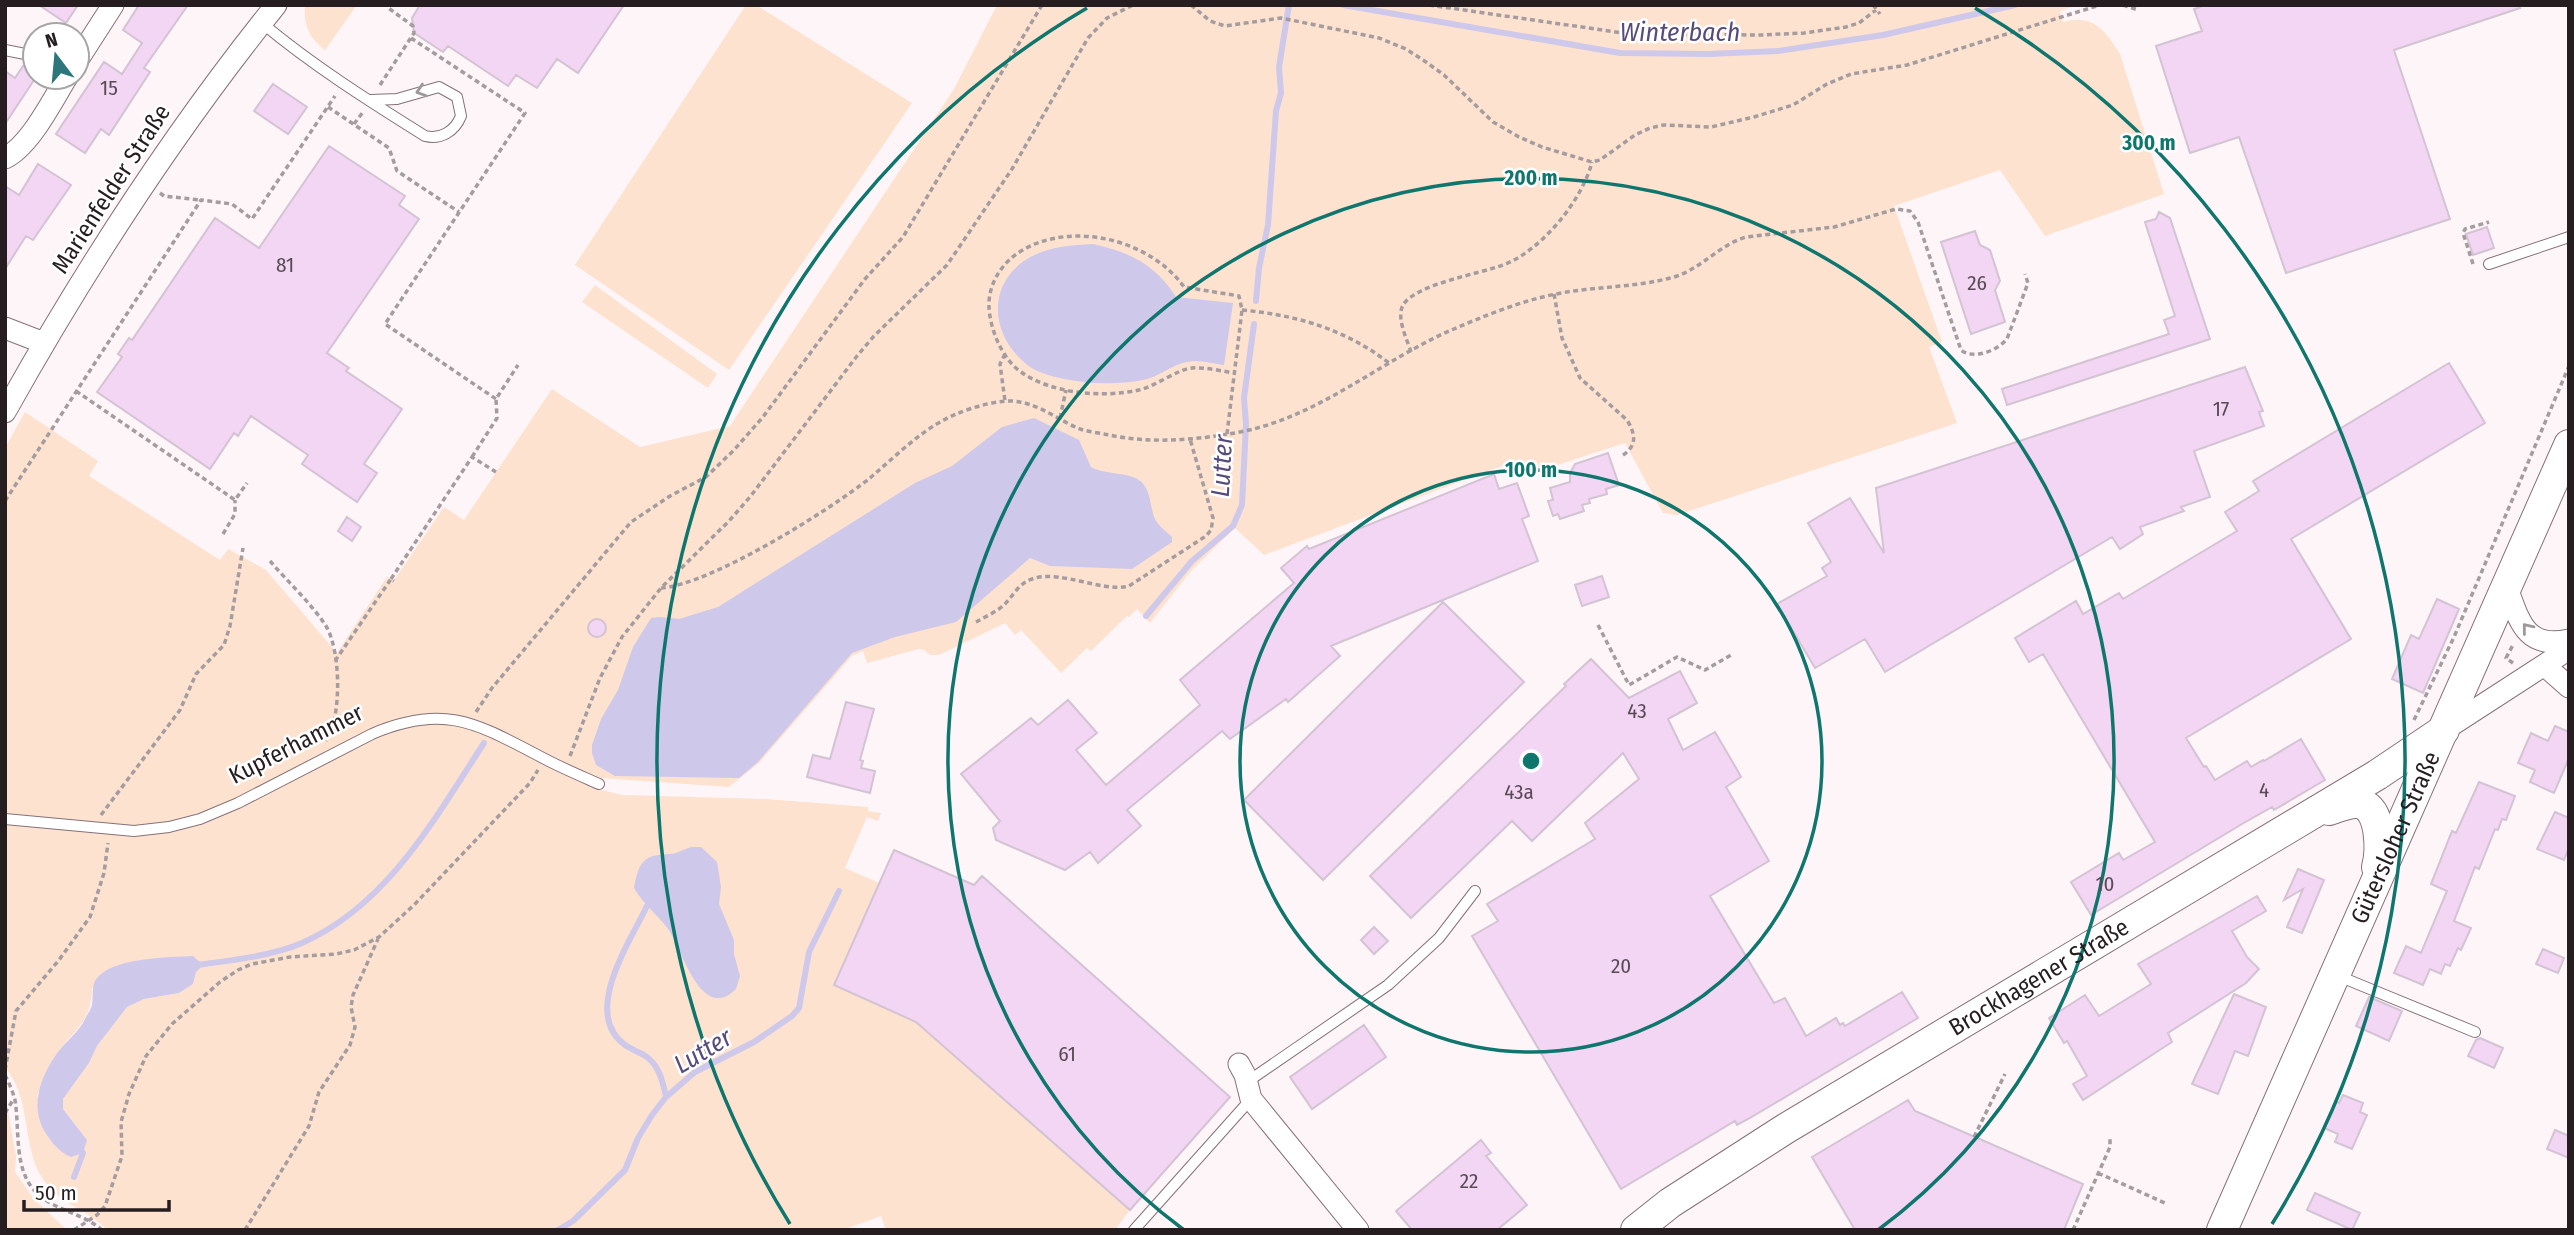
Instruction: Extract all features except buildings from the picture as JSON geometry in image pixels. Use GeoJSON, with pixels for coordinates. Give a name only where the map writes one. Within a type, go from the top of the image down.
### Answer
{"type":"FeatureCollection","features":[{"type":"Feature","properties":{"kind":"main road","name":"Gütersloher Straße"},"geometry":{"type":"LineString","coordinates":[[2222,1230],[2569,445]]}},
{"type":"Feature","properties":{"kind":"main road","name":"Brockhagener Straße"},"geometry":{"type":"LineString","coordinates":[[1636,1230],[1679,1197],[1785,1129],[2378,775],[2444,730]]}},
{"type":"Feature","properties":{"kind":"main road"},"geometry":{"type":"LineString","coordinates":[[2304,817],[2348,804],[2362,804],[2370,809],[2379,831],[2380,855],[2373,885]]}},
{"type":"Feature","properties":{"kind":"street"},"geometry":{"type":"LineString","coordinates":[[91,39],[113,5]]}},
{"type":"Feature","properties":{"kind":"street","name":"Marienfelder Straße"},"geometry":{"type":"LineString","coordinates":[[5,412],[92,261],[144,181],[198,105],[276,5]]}},
{"type":"Feature","properties":{"kind":"street"},"geometry":{"type":"LineString","coordinates":[[5,159],[13,155],[25,141],[58,91]]}},
{"type":"Feature","properties":{"kind":"street"},"geometry":{"type":"LineString","coordinates":[[5,328],[44,343]]}},
{"type":"Feature","properties":{"kind":"street"},"geometry":{"type":"LineString","coordinates":[[2506,585],[2528,634],[2549,643],[2569,640]]}},
{"type":"Feature","properties":{"kind":"street"},"geometry":{"type":"LineString","coordinates":[[2444,730],[2569,649]]}},
{"type":"Feature","properties":{"kind":"street"},"geometry":{"type":"LineString","coordinates":[[2544,665],[2569,687]]}},
{"type":"Feature","properties":{"kind":"street"},"geometry":{"type":"LineString","coordinates":[[1245,1082],[1358,1230]]}},
{"type":"Feature","properties":{"kind":"lane"},"geometry":{"type":"LineString","coordinates":[[262,23],[295,50],[344,82],[370,100],[425,136],[440,136],[454,128],[461,116],[457,97],[439,87],[397,99],[370,100]]}},
{"type":"Feature","properties":{"kind":"lane"},"geometry":{"type":"LineString","coordinates":[[2489,264],[2569,237]]}},
{"type":"Feature","properties":{"kind":"lane","name":"Kupferhammer"},"geometry":{"type":"LineString","coordinates":[[5,819],[109,829],[146,830],[169,827],[200,819],[238,803],[372,734],[405,723],[439,719],[470,723],[510,739],[545,760],[599,783]]}},
{"type":"Feature","properties":{"kind":"lane"},"geometry":{"type":"LineString","coordinates":[[1134,1230],[1245,1082],[1388,985],[1439,937],[1475,891]]}},
{"type":"Feature","properties":{"kind":"lane"},"geometry":{"type":"LineString","coordinates":[[2333,974],[2475,1032]]}},
{"type":"Feature","properties":{"kind":"path"},"geometry":{"type":"LineString","coordinates":[[470,723],[492,688],[631,522],[670,496],[706,477],[762,417],[865,279],[903,237],[1042,5]]}},
{"type":"Feature","properties":{"kind":"path"},"geometry":{"type":"LineString","coordinates":[[564,768],[612,653],[660,589],[750,497],[874,336],[947,265],[1019,158],[1088,38],[1107,18],[1133,5]]}},
{"type":"Feature","properties":{"kind":"path"},"geometry":{"type":"LineString","coordinates":[[1191,5],[1210,21],[1225,26],[1281,18],[1379,38],[1406,49],[1444,75],[1493,122],[1542,147],[1592,162],[1600,160],[1650,128],[1664,125],[1711,127],[1754,117],[1793,105],[1827,84],[1851,74],[1907,65],[2100,5]]}},
{"type":"Feature","properties":{"kind":"path"},"geometry":{"type":"LineString","coordinates":[[1429,5],[1630,34],[1804,33],[1859,23],[1875,7],[1880,14]]}},
{"type":"Feature","properties":{"kind":"path"},"geometry":{"type":"LineString","coordinates":[[2123,5],[2138,10]]}},
{"type":"Feature","properties":{"kind":"path"},"geometry":{"type":"LineString","coordinates":[[354,124],[414,33],[413,26],[387,7]]}},
{"type":"Feature","properties":{"kind":"path"},"geometry":{"type":"LineString","coordinates":[[411,38],[525,113],[385,324],[496,399]]}},
{"type":"Feature","properties":{"kind":"path"},"geometry":{"type":"LineString","coordinates":[[144,181],[164,196],[232,204],[252,219],[344,82]]}},
{"type":"Feature","properties":{"kind":"path"},"geometry":{"type":"LineString","coordinates":[[328,107],[389,148],[397,171],[459,212]]}},
{"type":"Feature","properties":{"kind":"path"},"geometry":{"type":"LineString","coordinates":[[1411,352],[1401,320],[1402,307],[1406,302],[1429,288],[1522,256],[1555,227],[1584,183],[1592,162]]}},
{"type":"Feature","properties":{"kind":"path"},"geometry":{"type":"LineString","coordinates":[[5,501],[201,200]]}},
{"type":"Feature","properties":{"kind":"path"},"geometry":{"type":"LineString","coordinates":[[660,589],[702,577],[789,531],[839,500],[909,444],[956,414],[1005,401],[1020,402],[1080,429],[1136,440],[1190,439],[1241,432],[1301,412],[1447,332],[1554,294],[1657,281],[1689,272],[1734,241],[1746,237],[1834,227],[1903,208],[1910,211],[1918,222],[1961,350],[1965,354],[1973,355],[2002,345],[2007,339],[2028,283],[2025,274]]}},
{"type":"Feature","properties":{"kind":"path"},"geometry":{"type":"LineString","coordinates":[[2475,268],[2463,233],[2465,229],[2489,222]]}},
{"type":"Feature","properties":{"kind":"path"},"geometry":{"type":"LineString","coordinates":[[1227,434],[1242,310],[1239,296],[1184,287],[1157,258],[1126,244],[1100,237],[1076,237],[1044,242],[1018,253],[999,272],[992,286],[989,315],[1005,354],[1022,373],[1066,390],[1113,394],[1140,390],[1189,368],[1234,373]]}},
{"type":"Feature","properties":{"kind":"path"},"geometry":{"type":"LineString","coordinates":[[1554,294],[1562,338],[1580,379],[1627,420],[1632,428],[1634,444],[1631,450],[1623,455]]}},
{"type":"Feature","properties":{"kind":"path"},"geometry":{"type":"LineString","coordinates":[[1242,310],[1268,312],[1309,321],[1337,331],[1375,352],[1390,364]]}},
{"type":"Feature","properties":{"kind":"path"},"geometry":{"type":"LineString","coordinates":[[1005,354],[1000,364],[1005,401]]}},
{"type":"Feature","properties":{"kind":"path"},"geometry":{"type":"LineString","coordinates":[[335,661],[392,580],[497,418],[496,399],[518,365]]}},
{"type":"Feature","properties":{"kind":"path"},"geometry":{"type":"LineString","coordinates":[[2410,726],[2454,637],[2569,366]]}},
{"type":"Feature","properties":{"kind":"path"},"geometry":{"type":"LineString","coordinates":[[1060,418],[1066,390]]}},
{"type":"Feature","properties":{"kind":"path"},"geometry":{"type":"LineString","coordinates":[[76,391],[235,500]]}},
{"type":"Feature","properties":{"kind":"path"},"geometry":{"type":"LineString","coordinates":[[976,622],[1002,607],[1021,585],[1032,578],[1079,579],[1121,588],[1129,586],[1206,536],[1211,530],[1213,518],[1190,439]]}},
{"type":"Feature","properties":{"kind":"path"},"geometry":{"type":"LineString","coordinates":[[472,457],[496,472]]}},
{"type":"Feature","properties":{"kind":"path"},"geometry":{"type":"LineString","coordinates":[[223,534],[235,514],[235,500],[247,483]]}},
{"type":"Feature","properties":{"kind":"path"},"geometry":{"type":"LineString","coordinates":[[91,828],[180,710],[195,674],[224,645],[230,626],[243,548]]}},
{"type":"Feature","properties":{"kind":"path"},"geometry":{"type":"LineString","coordinates":[[270,561],[328,629],[335,661],[338,699],[332,732],[322,748],[321,760]]}},
{"type":"Feature","properties":{"kind":"path"},"geometry":{"type":"LineString","coordinates":[[1598,625],[1629,685],[1677,657],[1705,670],[1733,654]]}},
{"type":"Feature","properties":{"kind":"path"},"geometry":{"type":"LineString","coordinates":[[2513,663],[2506,658],[2514,643]]}},
{"type":"Feature","properties":{"kind":"path"},"geometry":{"type":"LineString","coordinates":[[74,1230],[97,1215],[105,1206],[122,1156],[121,1122],[129,1094],[146,1056],[172,1024],[220,982],[252,964],[354,950],[379,937],[414,905],[530,783],[545,760]]}},
{"type":"Feature","properties":{"kind":"path"},"geometry":{"type":"LineString","coordinates":[[102,1230],[89,1219],[52,1204],[30,1185],[23,1170],[14,1098],[5,1072],[16,1012],[90,917],[104,873],[109,829]]}},
{"type":"Feature","properties":{"kind":"path"},"geometry":{"type":"LineString","coordinates":[[246,1230],[309,1126],[319,1092],[350,1045],[355,1027],[351,1007],[353,995],[379,937]]}},
{"type":"Feature","properties":{"kind":"path"},"geometry":{"type":"LineString","coordinates":[[1974,1137],[2006,1074]]}},
{"type":"Feature","properties":{"kind":"path"},"geometry":{"type":"LineString","coordinates":[[5,1113],[14,1098]]}},
{"type":"Feature","properties":{"kind":"path"},"geometry":{"type":"LineString","coordinates":[[2073,1230],[2110,1147],[2110,1137]]}},
{"type":"Feature","properties":{"kind":"path"},"geometry":{"type":"LineString","coordinates":[[2098,1173],[2165,1203]]}},
{"type":"Feature","properties":{"kind":"shaded area"},"geometry":{"type":"Polygon","coordinates":[[[305,5],[357,5],[325,50],[309,31],[305,19],[305,5]]]}},
{"type":"Feature","properties":{"kind":"shaded area"},"geometry":{"type":"Polygon","coordinates":[[[746,5],[756,5],[912,103],[729,370],[575,265],[746,5]]]}},
{"type":"Feature","properties":{"kind":"shaded area"},"geometry":{"type":"Polygon","coordinates":[[[997,5],[2078,5],[2060,11],[2063,22],[2091,22],[2104,31],[2120,54],[2164,194],[2045,236],[2000,170],[1894,206],[1942,342],[1929,347],[1957,423],[1677,515],[1663,513],[1625,443],[1539,471],[1510,463],[1264,555],[1235,528],[1192,570],[1150,623],[1137,609],[1091,651],[1087,648],[1061,673],[1021,630],[1015,635],[1005,623],[939,655],[930,655],[919,649],[867,663],[863,651],[852,656],[759,763],[729,787],[601,778],[597,789],[623,795],[766,799],[868,807],[868,811],[881,813],[878,821],[867,817],[845,868],[879,883],[835,985],[916,1022],[1130,1210],[1115,1230],[886,1230],[881,1216],[843,1230],[107,1230],[94,1218],[63,1200],[42,1178],[36,1166],[22,1102],[5,1066],[5,448],[25,412],[98,461],[89,476],[220,560],[228,549],[266,570],[337,653],[387,577],[394,580],[444,507],[464,520],[552,389],[640,447],[730,426],[954,89],[997,5]],[[193,957],[136,961],[92,988],[85,1018],[56,1055],[37,1096],[87,1140],[63,1109],[63,1099],[89,1063],[97,1046],[127,1007],[144,999],[179,993],[193,984],[196,972],[193,957]]]}},
{"type":"Feature","properties":{"kind":"shaded area"},"geometry":{"type":"Polygon","coordinates":[[[1093,244],[1119,251],[1151,268],[1176,297],[1233,303],[1224,365],[1191,361],[1143,380],[1104,383],[1073,381],[1053,376],[1025,363],[1013,351],[1000,324],[998,310],[1005,282],[1014,269],[1035,255],[1059,247],[1093,244]]]}},
{"type":"Feature","properties":{"kind":"shaded area"},"geometry":{"type":"Polygon","coordinates":[[[595,285],[717,374],[708,388],[582,302],[595,285]]]}},
{"type":"Feature","properties":{"kind":"shaded area"},"geometry":{"type":"Polygon","coordinates":[[[1034,418],[1079,440],[1091,467],[1139,480],[1146,488],[1156,521],[1172,537],[1172,542],[1132,569],[1050,566],[1030,558],[956,622],[895,637],[852,653],[758,762],[739,778],[615,776],[596,765],[592,745],[601,719],[618,690],[633,647],[651,618],[679,619],[718,607],[915,483],[952,466],[1002,427],[1034,418]]]}},
{"type":"Feature","properties":{"kind":"shaded area"},"geometry":{"type":"Polygon","coordinates":[[[701,847],[717,862],[721,887],[719,904],[734,940],[734,954],[740,976],[736,989],[724,997],[713,997],[703,990],[694,979],[668,929],[634,888],[640,866],[648,858],[701,847]]]}},
{"type":"Feature","properties":{"kind":"shaded area"},"geometry":{"type":"Polygon","coordinates":[[[193,956],[203,965],[196,972],[193,984],[179,993],[144,999],[127,1007],[97,1046],[89,1063],[63,1099],[63,1109],[87,1140],[83,1153],[71,1157],[63,1153],[50,1140],[40,1122],[39,1091],[52,1061],[90,1010],[97,978],[108,969],[131,962],[193,956]]]}},
{"type":"Feature","properties":{"kind":"shaded area"},"geometry":{"type":"Polygon","coordinates":[[[5,1093],[16,1157],[15,1172],[34,1199],[67,1230],[5,1230],[5,1093]]]}},
{"type":"Feature","properties":{"kind":"waterway","name":"Lutter"},"geometry":{"type":"LineString","coordinates":[[1256,301],[1259,268],[1268,225],[1276,111],[1281,93],[1279,67],[1289,5]]}},
{"type":"Feature","properties":{"kind":"waterway","name":"Winterbach"},"geometry":{"type":"LineString","coordinates":[[1343,5],[1620,53],[1709,54],[1778,51],[1883,35],[2015,5]]}},
{"type":"Feature","properties":{"kind":"waterway","name":"Lutter"},"geometry":{"type":"LineString","coordinates":[[1146,616],[1192,561],[1233,526],[1242,505],[1246,424],[1244,398],[1254,324]]}},
{"type":"Feature","properties":{"kind":"waterway"},"geometry":{"type":"LineString","coordinates":[[196,965],[290,948],[333,927],[360,906],[407,857],[484,743]]}},
{"type":"Feature","properties":{"kind":"waterway","name":"Lutter"},"geometry":{"type":"LineString","coordinates":[[558,1230],[573,1221],[625,1170],[638,1138],[666,1097],[695,1072],[754,1042],[792,1016],[799,1008],[809,952],[839,891]]}},
{"type":"Feature","properties":{"kind":"waterway"},"geometry":{"type":"LineString","coordinates":[[647,906],[613,977],[607,1015],[613,1031],[625,1045],[644,1055],[657,1068],[666,1097]]}},
{"type":"Feature","properties":{"kind":"waterway"},"geometry":{"type":"LineString","coordinates":[[74,1177],[83,1153],[78,1147]]}}]}
